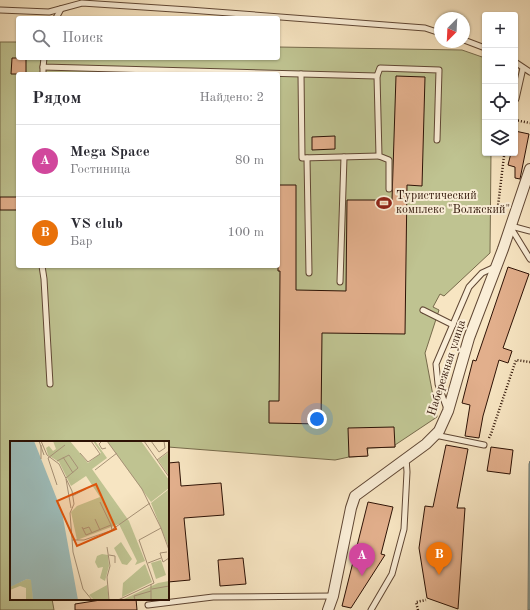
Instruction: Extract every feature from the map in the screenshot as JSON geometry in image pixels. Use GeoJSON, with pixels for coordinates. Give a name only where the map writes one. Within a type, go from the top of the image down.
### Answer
{"type":"FeatureCollection","features":[{"type":"Feature","properties":{"kind":"street","name":"Набережная улица"},"geometry":{"type":"LineString","coordinates":[[328,610],[333,596],[351,508],[355,496],[426,444],[439,431],[448,412],[469,338],[511,227],[530,169]]}},
{"type":"Feature","properties":{"kind":"lane"},"geometry":{"type":"LineString","coordinates":[[0,10],[49,12],[82,4],[133,6],[266,16]]}},
{"type":"Feature","properties":{"kind":"lane"},"geometry":{"type":"LineString","coordinates":[[57,16],[61,9]]}},
{"type":"Feature","properties":{"kind":"lane"},"geometry":{"type":"LineString","coordinates":[[280,17],[425,28],[434,31]]}},
{"type":"Feature","properties":{"kind":"lane"},"geometry":{"type":"LineString","coordinates":[[470,42],[482,47]]}},
{"type":"Feature","properties":{"kind":"lane"},"geometry":{"type":"LineString","coordinates":[[43,72],[44,60]]}},
{"type":"Feature","properties":{"kind":"lane"},"geometry":{"type":"LineString","coordinates":[[518,64],[530,72]]}},
{"type":"Feature","properties":{"kind":"lane"},"geometry":{"type":"LineString","coordinates":[[43,67],[192,72]]}},
{"type":"Feature","properties":{"kind":"lane"},"geometry":{"type":"LineString","coordinates":[[380,156],[377,76],[380,68],[439,70],[437,140]]}},
{"type":"Feature","properties":{"kind":"lane"},"geometry":{"type":"LineString","coordinates":[[518,90],[523,68]]}},
{"type":"Feature","properties":{"kind":"lane"},"geometry":{"type":"LineString","coordinates":[[280,74],[377,76]]}},
{"type":"Feature","properties":{"kind":"lane"},"geometry":{"type":"LineString","coordinates":[[301,74],[302,158],[380,156],[389,160],[388,189]]}},
{"type":"Feature","properties":{"kind":"lane"},"geometry":{"type":"LineString","coordinates":[[340,282],[344,157]]}},
{"type":"Feature","properties":{"kind":"lane"},"geometry":{"type":"LineString","coordinates":[[308,158],[309,273]]}},
{"type":"Feature","properties":{"kind":"lane"},"geometry":{"type":"LineString","coordinates":[[511,227],[530,231]]}},
{"type":"Feature","properties":{"kind":"lane"},"geometry":{"type":"LineString","coordinates":[[511,227],[530,259]]}},
{"type":"Feature","properties":{"kind":"lane"},"geometry":{"type":"LineString","coordinates":[[448,412],[438,384],[436,364],[469,287],[482,273],[496,267]]}},
{"type":"Feature","properties":{"kind":"lane"},"geometry":{"type":"LineString","coordinates":[[42,268],[50,384]]}},
{"type":"Feature","properties":{"kind":"lane"},"geometry":{"type":"LineString","coordinates":[[423,310],[453,325]]}},
{"type":"Feature","properties":{"kind":"lane"},"geometry":{"type":"LineString","coordinates":[[435,435],[484,445]]}},
{"type":"Feature","properties":{"kind":"lane"},"geometry":{"type":"LineString","coordinates":[[371,610],[392,574],[404,529],[407,472],[406,458]]}},
{"type":"Feature","properties":{"kind":"lane"},"geometry":{"type":"LineString","coordinates":[[148,605],[213,597],[333,596]]}},
{"type":"Feature","properties":{"kind":"path"},"geometry":{"type":"LineString","coordinates":[[518,121],[530,123]]}},
{"type":"Feature","properties":{"kind":"path"},"geometry":{"type":"LineString","coordinates":[[504,156],[498,206],[515,213]]}},
{"type":"Feature","properties":{"kind":"path"},"geometry":{"type":"LineString","coordinates":[[484,445],[491,434],[516,360],[530,362]]}},
{"type":"Feature","properties":{"kind":"path"},"geometry":{"type":"LineString","coordinates":[[418,610],[416,602],[426,600]]}},
{"type":"Feature","properties":{"kind":"green space","name":"Туристический комплекс \"Волжский\""},"geometry":{"type":"Polygon","coordinates":[[[0,42],[16,42],[16,60],[280,60],[280,47],[462,50],[482,57],[482,156],[491,156],[490,253],[444,296],[440,294],[433,307],[439,310],[425,353],[437,417],[395,445],[395,447],[368,448],[367,456],[349,457],[335,460],[169,447],[169,441],[10,441],[10,600],[52,600],[54,610],[0,610],[0,42]]]}},
{"type":"Feature","properties":{"kind":"water"},"geometry":{"type":"Polygon","coordinates":[[[530,461],[530,610],[528,610],[529,464],[530,461]]]}},
{"type":"Feature","properties":{"kind":"building"},"geometry":{"type":"Polygon","coordinates":[[[12,58],[16,58],[16,60],[26,60],[26,72],[16,72],[16,74],[11,74],[12,58]]]}},
{"type":"Feature","properties":{"kind":"building"},"geometry":{"type":"Polygon","coordinates":[[[396,76],[425,77],[422,186],[407,185],[405,334],[322,333],[321,424],[269,423],[269,401],[279,401],[280,271],[278,271],[278,268],[280,268],[280,185],[296,185],[296,290],[346,291],[347,200],[392,200],[396,76]]]}},
{"type":"Feature","properties":{"kind":"building"},"geometry":{"type":"Polygon","coordinates":[[[518,132],[529,134],[520,179],[515,178],[515,167],[508,165],[510,156],[518,156],[518,132]]]}},
{"type":"Feature","properties":{"kind":"building"},"geometry":{"type":"Polygon","coordinates":[[[335,136],[335,149],[312,150],[312,137],[335,136]]]}},
{"type":"Feature","properties":{"kind":"building"},"geometry":{"type":"Polygon","coordinates":[[[0,197],[16,197],[16,210],[0,210],[0,197]]]}},
{"type":"Feature","properties":{"kind":"building"},"geometry":{"type":"Polygon","coordinates":[[[508,267],[529,274],[503,348],[512,351],[508,363],[499,360],[483,416],[479,438],[465,436],[470,405],[462,403],[473,360],[476,361],[508,267]]]}},
{"type":"Feature","properties":{"kind":"building"},"geometry":{"type":"Polygon","coordinates":[[[394,427],[395,447],[367,448],[368,456],[349,457],[348,428],[394,427]]]}},
{"type":"Feature","properties":{"kind":"building"},"geometry":{"type":"Polygon","coordinates":[[[446,445],[468,449],[457,508],[465,508],[458,609],[427,598],[419,548],[425,506],[433,507],[446,445]]]}},
{"type":"Feature","properties":{"kind":"building"},"geometry":{"type":"Polygon","coordinates":[[[491,447],[513,450],[510,474],[487,471],[491,447]]]}},
{"type":"Feature","properties":{"kind":"building"},"geometry":{"type":"Polygon","coordinates":[[[179,462],[181,486],[221,483],[224,515],[184,518],[190,580],[169,582],[169,463],[179,462]]]}},
{"type":"Feature","properties":{"kind":"building"},"geometry":{"type":"Polygon","coordinates":[[[368,502],[393,507],[381,554],[385,555],[351,608],[342,606],[368,502]]]}},
{"type":"Feature","properties":{"kind":"building"},"geometry":{"type":"Polygon","coordinates":[[[243,558],[246,584],[220,586],[218,560],[243,558]]]}},
{"type":"Feature","properties":{"kind":"building"},"geometry":{"type":"Polygon","coordinates":[[[101,600],[136,600],[137,610],[75,610],[75,604],[101,600]]]}},
{"type":"Feature","properties":{"kind":"place","name":"Туристический комплекс \"Волжский\""},"geometry":{"type":"Point","coordinates":[384,203]}},
{"type":"Feature","properties":{"kind":"place","name":"VS club"},"geometry":{"type":"Point","coordinates":[439,575]}},
{"type":"Feature","properties":{"kind":"place","name":"Mega Space"},"geometry":{"type":"Point","coordinates":[362,576]}}]}
